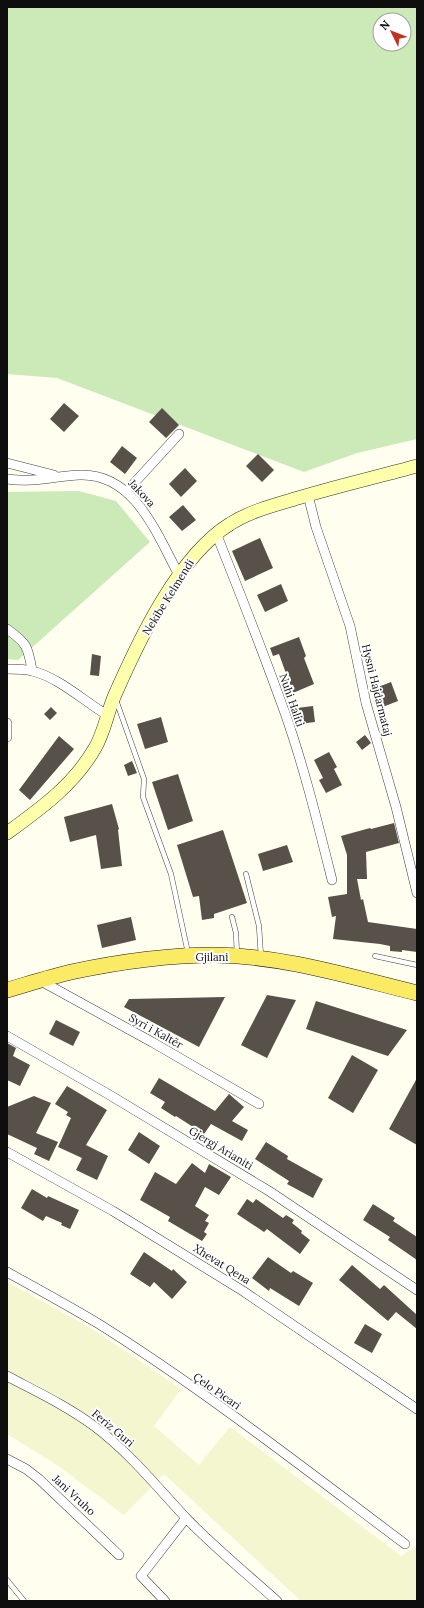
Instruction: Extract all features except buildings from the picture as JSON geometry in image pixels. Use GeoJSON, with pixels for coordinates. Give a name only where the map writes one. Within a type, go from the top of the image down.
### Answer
{"type":"FeatureCollection","features":[{"type":"Feature","properties":{"kind":"main road","name":"Gjilani"},"geometry":{"type":"LineString","coordinates":[[7,990],[70,972],[141,961],[215,956],[261,959],[311,967],[417,993]]}},
{"type":"Feature","properties":{"kind":"street"},"geometry":{"type":"LineString","coordinates":[[126,492],[179,434]]}},
{"type":"Feature","properties":{"kind":"street"},"geometry":{"type":"LineString","coordinates":[[7,464],[59,477]]}},
{"type":"Feature","properties":{"kind":"street","name":"Nekibe Kelmendi"},"geometry":{"type":"LineString","coordinates":[[7,833],[68,785],[96,748],[114,697],[152,619],[179,575],[192,558],[216,533],[231,523],[274,505],[417,466]]}},
{"type":"Feature","properties":{"kind":"street","name":"Jakova"},"geometry":{"type":"LineString","coordinates":[[7,479],[36,480],[82,475],[96,476],[111,481],[126,492],[141,507],[151,522],[179,575]]}},
{"type":"Feature","properties":{"kind":"street","name":"Hysni Hajdarmataj"},"geometry":{"type":"LineString","coordinates":[[308,495],[316,527],[350,626],[366,703],[396,807],[417,893]]}},
{"type":"Feature","properties":{"kind":"street","name":"Nuhi Haliti"},"geometry":{"type":"LineString","coordinates":[[216,533],[248,613],[285,714],[321,833],[332,880]]}},
{"type":"Feature","properties":{"kind":"street"},"geometry":{"type":"LineString","coordinates":[[7,629],[21,639],[27,648],[32,670]]}},
{"type":"Feature","properties":{"kind":"street"},"geometry":{"type":"LineString","coordinates":[[7,669],[32,670],[62,684],[86,702],[107,715]]}},
{"type":"Feature","properties":{"kind":"street"},"geometry":{"type":"LineString","coordinates":[[7,723],[7,737]]}},
{"type":"Feature","properties":{"kind":"street","name":"Syri i Kaltër"},"geometry":{"type":"LineString","coordinates":[[41,981],[152,1042],[259,1104]]}},
{"type":"Feature","properties":{"kind":"street","name":"Gjergj Arianiti"},"geometry":{"type":"LineString","coordinates":[[7,1036],[269,1191],[417,1290]]}},
{"type":"Feature","properties":{"kind":"street","name":"Xhevat Qena"},"geometry":{"type":"LineString","coordinates":[[7,1152],[112,1211],[230,1282],[417,1409]]}},
{"type":"Feature","properties":{"kind":"street","name":"Çelo Picari"},"geometry":{"type":"LineString","coordinates":[[7,1272],[99,1324],[142,1352],[242,1423],[405,1544]]}},
{"type":"Feature","properties":{"kind":"street","name":"Feriz Guri"},"geometry":{"type":"LineString","coordinates":[[7,1376],[73,1411],[95,1427],[137,1465],[186,1518],[214,1545],[277,1601]]}},
{"type":"Feature","properties":{"kind":"street","name":"Jani Vruho"},"geometry":{"type":"LineString","coordinates":[[7,1459],[26,1469],[39,1479],[119,1555]]}},
{"type":"Feature","properties":{"kind":"street"},"geometry":{"type":"LineString","coordinates":[[165,1601],[141,1576],[186,1518]]}},
{"type":"Feature","properties":{"kind":"lane"},"geometry":{"type":"LineString","coordinates":[[114,697],[119,707],[144,779],[143,797],[171,874],[189,957]]}},
{"type":"Feature","properties":{"kind":"lane"},"geometry":{"type":"LineString","coordinates":[[246,874],[259,926],[261,959]]}},
{"type":"Feature","properties":{"kind":"lane"},"geometry":{"type":"LineString","coordinates":[[232,917],[236,933],[237,957]]}},
{"type":"Feature","properties":{"kind":"lane"},"geometry":{"type":"LineString","coordinates":[[376,956],[417,965]]}},
{"type":"Feature","properties":{"kind":"lane"},"geometry":{"type":"LineString","coordinates":[[7,1580],[24,1601]]}},
{"type":"Feature","properties":{"kind":"green space"},"geometry":{"type":"Polygon","coordinates":[[[7,7],[417,7],[417,439],[357,453],[304,472],[57,378],[7,374],[7,7]]]}},
{"type":"Feature","properties":{"kind":"green space"},"geometry":{"type":"Polygon","coordinates":[[[79,491],[116,501],[150,542],[18,660],[7,659],[7,492],[79,491]]]}},
{"type":"Feature","properties":{"kind":"green space"},"geometry":{"type":"Polygon","coordinates":[[[7,1282],[94,1330],[181,1389],[154,1426],[199,1465],[230,1427],[401,1556],[417,1546],[417,1601],[301,1601],[164,1474],[124,1515],[57,1465],[7,1434],[7,1282]]]}}]}
